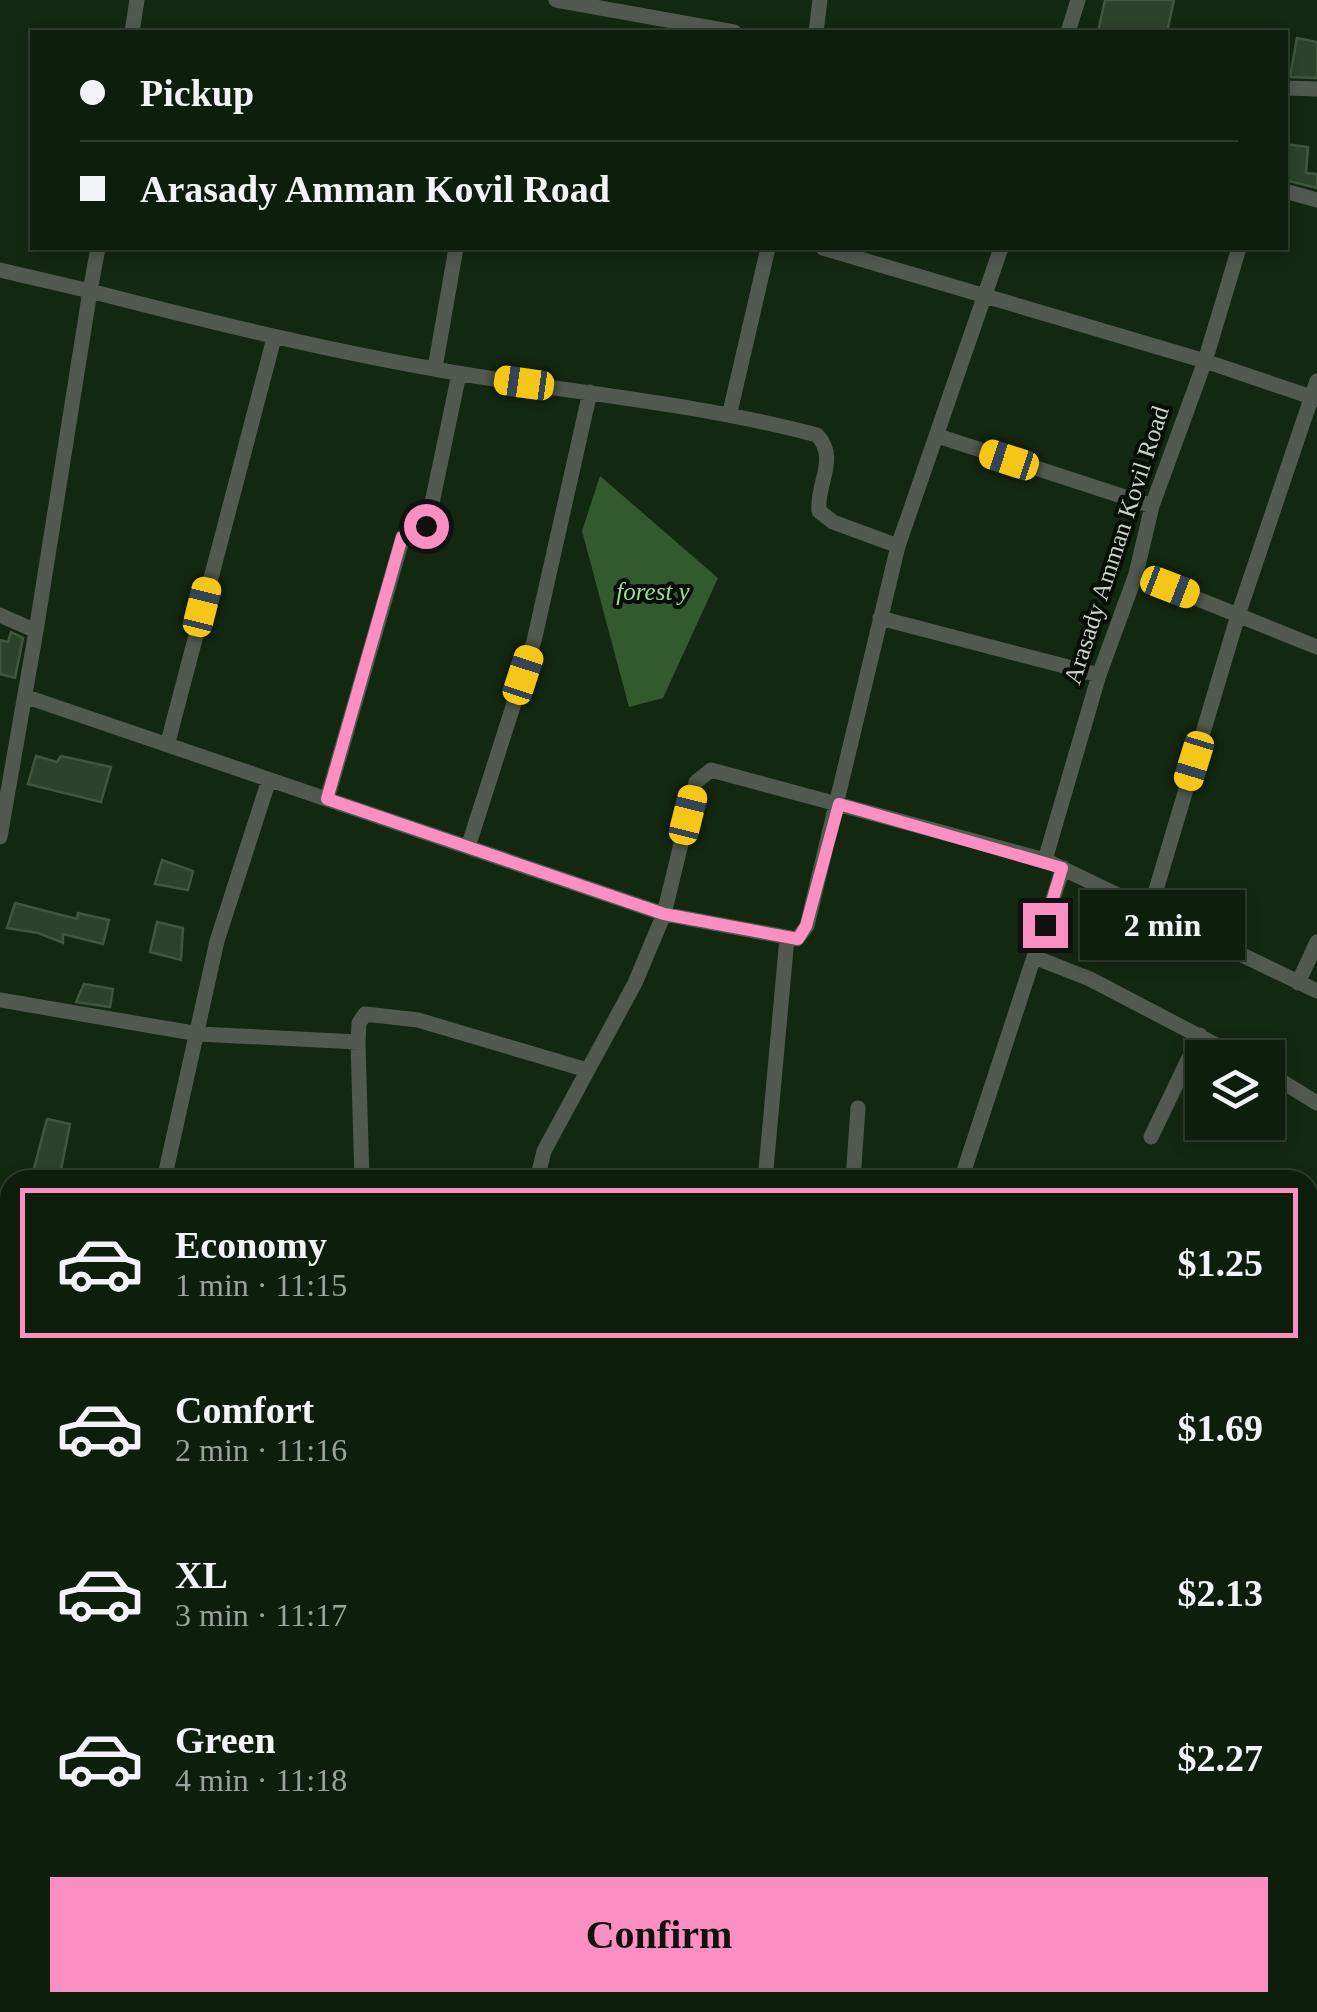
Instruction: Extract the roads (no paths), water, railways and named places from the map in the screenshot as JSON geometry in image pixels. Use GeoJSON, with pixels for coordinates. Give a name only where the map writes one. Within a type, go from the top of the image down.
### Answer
{"type":"FeatureCollection","features":[{"type":"Feature","properties":{"kind":"street"},"geometry":{"type":"LineString","coordinates":[[132,30],[137,0]]}},
{"type":"Feature","properties":{"kind":"street"},"geometry":{"type":"LineString","coordinates":[[556,0],[723,30]]}},
{"type":"Feature","properties":{"kind":"street"},"geometry":{"type":"LineString","coordinates":[[816,30],[820,0]]}},
{"type":"Feature","properties":{"kind":"street"},"geometry":{"type":"LineString","coordinates":[[1069,30],[1078,0]]}},
{"type":"Feature","properties":{"kind":"street"},"geometry":{"type":"LineString","coordinates":[[1288,88],[1317,89]]}},
{"type":"Feature","properties":{"kind":"street"},"geometry":{"type":"LineString","coordinates":[[1288,192],[1317,200]]}},
{"type":"Feature","properties":{"kind":"street"},"geometry":{"type":"LineString","coordinates":[[0,836],[27,697],[98,250]]}},
{"type":"Feature","properties":{"kind":"street"},"geometry":{"type":"LineString","coordinates":[[435,368],[456,250]]}},
{"type":"Feature","properties":{"kind":"street"},"geometry":{"type":"LineString","coordinates":[[730,412],[768,250]]}},
{"type":"Feature","properties":{"kind":"street"},"geometry":{"type":"LineString","coordinates":[[829,250],[1205,361],[1314,398]]}},
{"type":"Feature","properties":{"kind":"street"},"geometry":{"type":"LineString","coordinates":[[27,697],[468,844],[664,914],[798,939],[806,926],[839,804],[898,546],[1000,250]]}},
{"type":"Feature","properties":{"kind":"street","name":"Arasady Amman Kovil Road"},"geometry":{"type":"LineString","coordinates":[[1045,860],[1098,675],[1136,574],[1152,506],[1205,361],[1238,250]]}},
{"type":"Feature","properties":{"kind":"street"},"geometry":{"type":"LineString","coordinates":[[0,270],[274,338],[460,374],[730,412],[817,435],[823,442],[828,465],[818,511],[833,522],[898,546]]}},
{"type":"Feature","properties":{"kind":"street"},"geometry":{"type":"LineString","coordinates":[[168,742],[274,338]]}},
{"type":"Feature","properties":{"kind":"street"},"geometry":{"type":"LineString","coordinates":[[327,799],[402,537],[428,522],[460,374]]}},
{"type":"Feature","properties":{"kind":"street"},"geometry":{"type":"LineString","coordinates":[[1150,910],[1239,612],[1317,380]]}},
{"type":"Feature","properties":{"kind":"street"},"geometry":{"type":"LineString","coordinates":[[468,844],[534,641],[590,392]]}},
{"type":"Feature","properties":{"kind":"street"},"geometry":{"type":"LineString","coordinates":[[938,436],[1152,506]]}},
{"type":"Feature","properties":{"kind":"street"},"geometry":{"type":"LineString","coordinates":[[1136,574],[1239,612],[1317,647]]}},
{"type":"Feature","properties":{"kind":"street"},"geometry":{"type":"LineString","coordinates":[[0,616],[36,631]]}},
{"type":"Feature","properties":{"kind":"street"},"geometry":{"type":"LineString","coordinates":[[880,618],[1098,675]]}},
{"type":"Feature","properties":{"kind":"street"},"geometry":{"type":"LineString","coordinates":[[539,1170],[544,1151],[635,984],[664,914],[696,782],[704,772],[1045,860],[1317,991]]}},
{"type":"Feature","properties":{"kind":"street"},"geometry":{"type":"LineString","coordinates":[[166,1170],[217,941],[269,780]]}},
{"type":"Feature","properties":{"kind":"street"},"geometry":{"type":"LineString","coordinates":[[964,1170],[1062,868]]}},
{"type":"Feature","properties":{"kind":"street"},"geometry":{"type":"LineString","coordinates":[[766,1170],[788,938]]}},
{"type":"Feature","properties":{"kind":"street"},"geometry":{"type":"LineString","coordinates":[[1298,983],[1317,942]]}},
{"type":"Feature","properties":{"kind":"street"},"geometry":{"type":"LineString","coordinates":[[1034,958],[1090,979],[1209,1040]]}},
{"type":"Feature","properties":{"kind":"street"},"geometry":{"type":"LineString","coordinates":[[0,1000],[199,1034],[358,1042]]}},
{"type":"Feature","properties":{"kind":"street"},"geometry":{"type":"LineString","coordinates":[[362,1170],[358,1042],[359,1023],[365,1014],[418,1020],[586,1070]]}},
{"type":"Feature","properties":{"kind":"street"},"geometry":{"type":"LineString","coordinates":[[1151,1138],[1200,1035]]}},
{"type":"Feature","properties":{"kind":"street"},"geometry":{"type":"LineString","coordinates":[[1285,1083],[1317,1103]]}},
{"type":"Feature","properties":{"kind":"street"},"geometry":{"type":"LineString","coordinates":[[854,1170],[858,1108]]}},
{"type":"Feature","properties":{"kind":"park label","name":"forest y"},"geometry":{"type":"Point","coordinates":[653,591]}}]}
